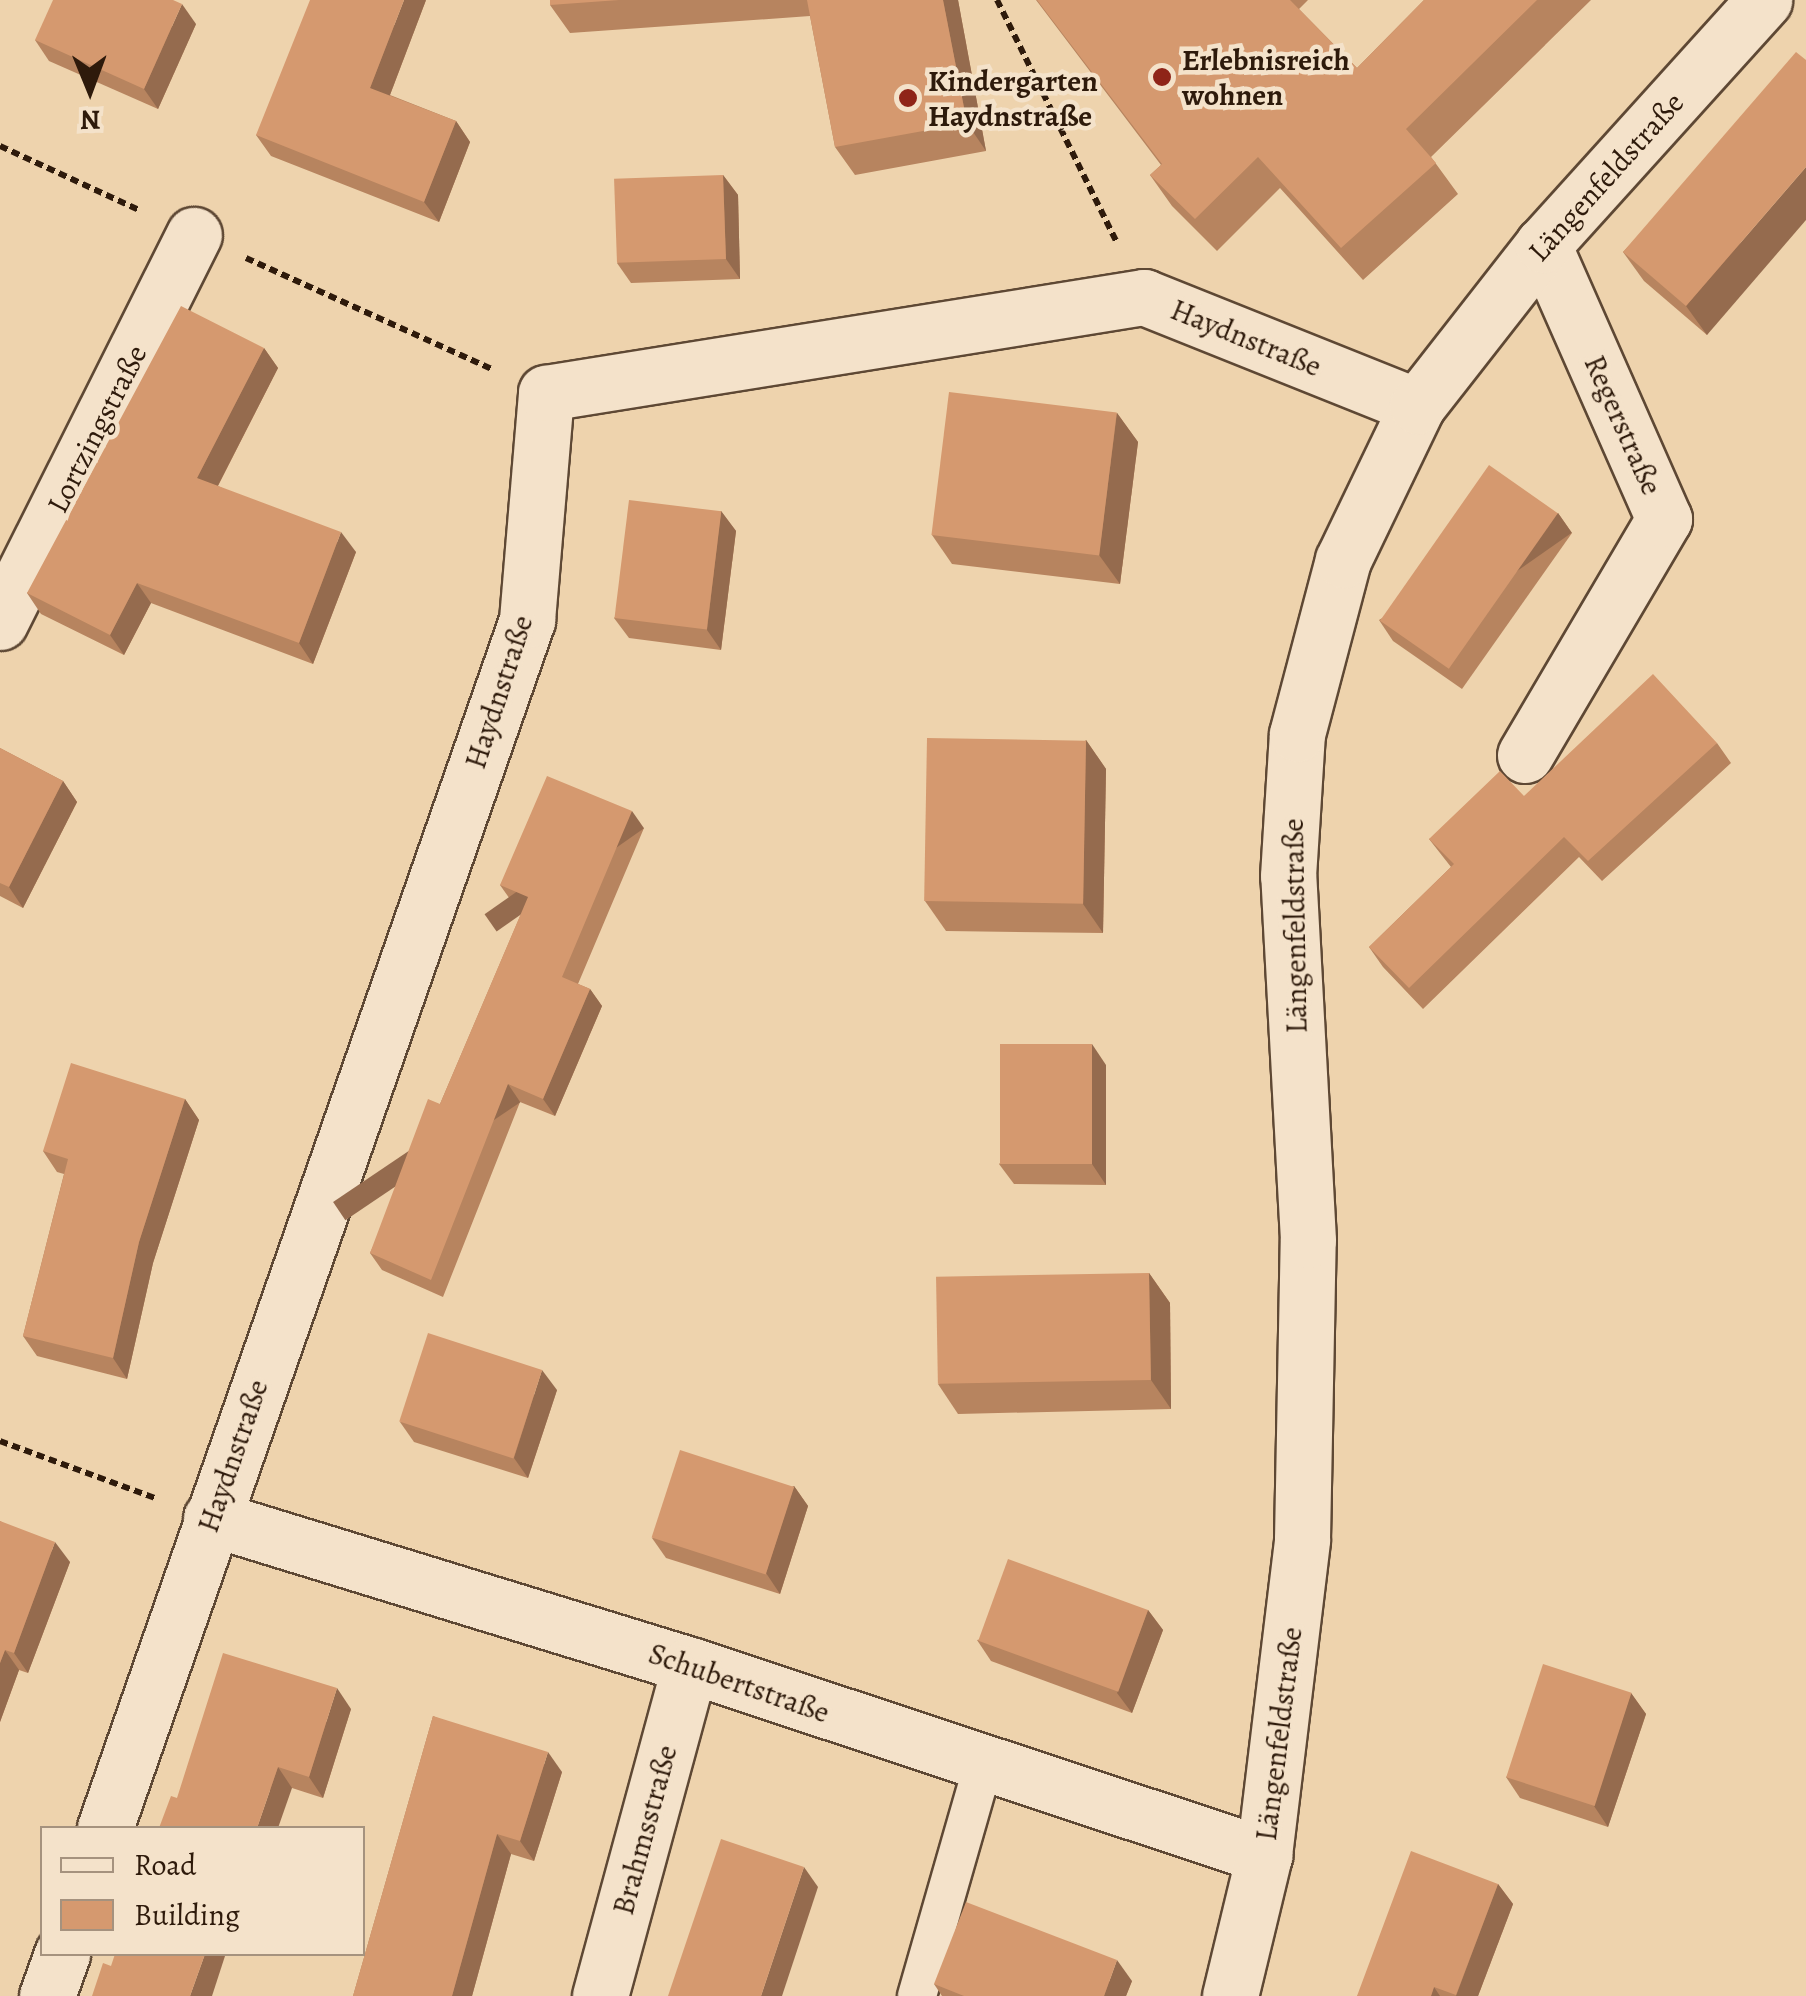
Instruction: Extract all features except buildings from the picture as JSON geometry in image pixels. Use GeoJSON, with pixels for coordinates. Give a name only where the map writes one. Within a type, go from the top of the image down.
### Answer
{"type":"FeatureCollection","features":[{"type":"Feature","properties":{"kind":"street","name":"Längenfeldstraße"},"geometry":{"type":"LineString","coordinates":[[1230,1996],[1264,1855],[1302,1540],[1308,1240],[1288,876],[1297,734],[1343,560],[1417,406],[1543,245],[1764,0]]}},
{"type":"Feature","properties":{"kind":"street","name":"Lortzingstraße"},"geometry":{"type":"LineString","coordinates":[[0,622],[194,235]]}},
{"type":"Feature","properties":{"kind":"street","name":"Regerstraße"},"geometry":{"type":"LineString","coordinates":[[1525,755],[1664,519],[1543,245]]}},
{"type":"Feature","properties":{"kind":"street","name":"Haydnstraße"},"geometry":{"type":"LineString","coordinates":[[106,1826],[527,620],[546,393],[1144,298],[1417,406]]}},
{"type":"Feature","properties":{"kind":"street","name":"Schubertstraße"},"geometry":{"type":"LineString","coordinates":[[211,1518],[690,1665],[983,1766],[1264,1855]]}},
{"type":"Feature","properties":{"kind":"street","name":"Brahmsstraße"},"geometry":{"type":"LineString","coordinates":[[600,1996],[690,1665]]}},
{"type":"Feature","properties":{"kind":"street"},"geometry":{"type":"LineString","coordinates":[[47,1996],[61,1956]]}},
{"type":"Feature","properties":{"kind":"lane"},"geometry":{"type":"LineString","coordinates":[[917,1996],[983,1766]]}},
{"type":"Feature","properties":{"kind":"path"},"geometry":{"type":"LineString","coordinates":[[997,0],[1144,298]]}},
{"type":"Feature","properties":{"kind":"path"},"geometry":{"type":"LineString","coordinates":[[0,146],[546,393]]}},
{"type":"Feature","properties":{"kind":"path"},"geometry":{"type":"LineString","coordinates":[[0,1441],[211,1518]]}},
{"type":"Feature","properties":{"kind":"place","name":"Erlebnisreich wohnen"},"geometry":{"type":"Point","coordinates":[1162,77]}},
{"type":"Feature","properties":{"kind":"place","name":"Kindergarten Haydnstraße"},"geometry":{"type":"Point","coordinates":[908,98]}}]}
